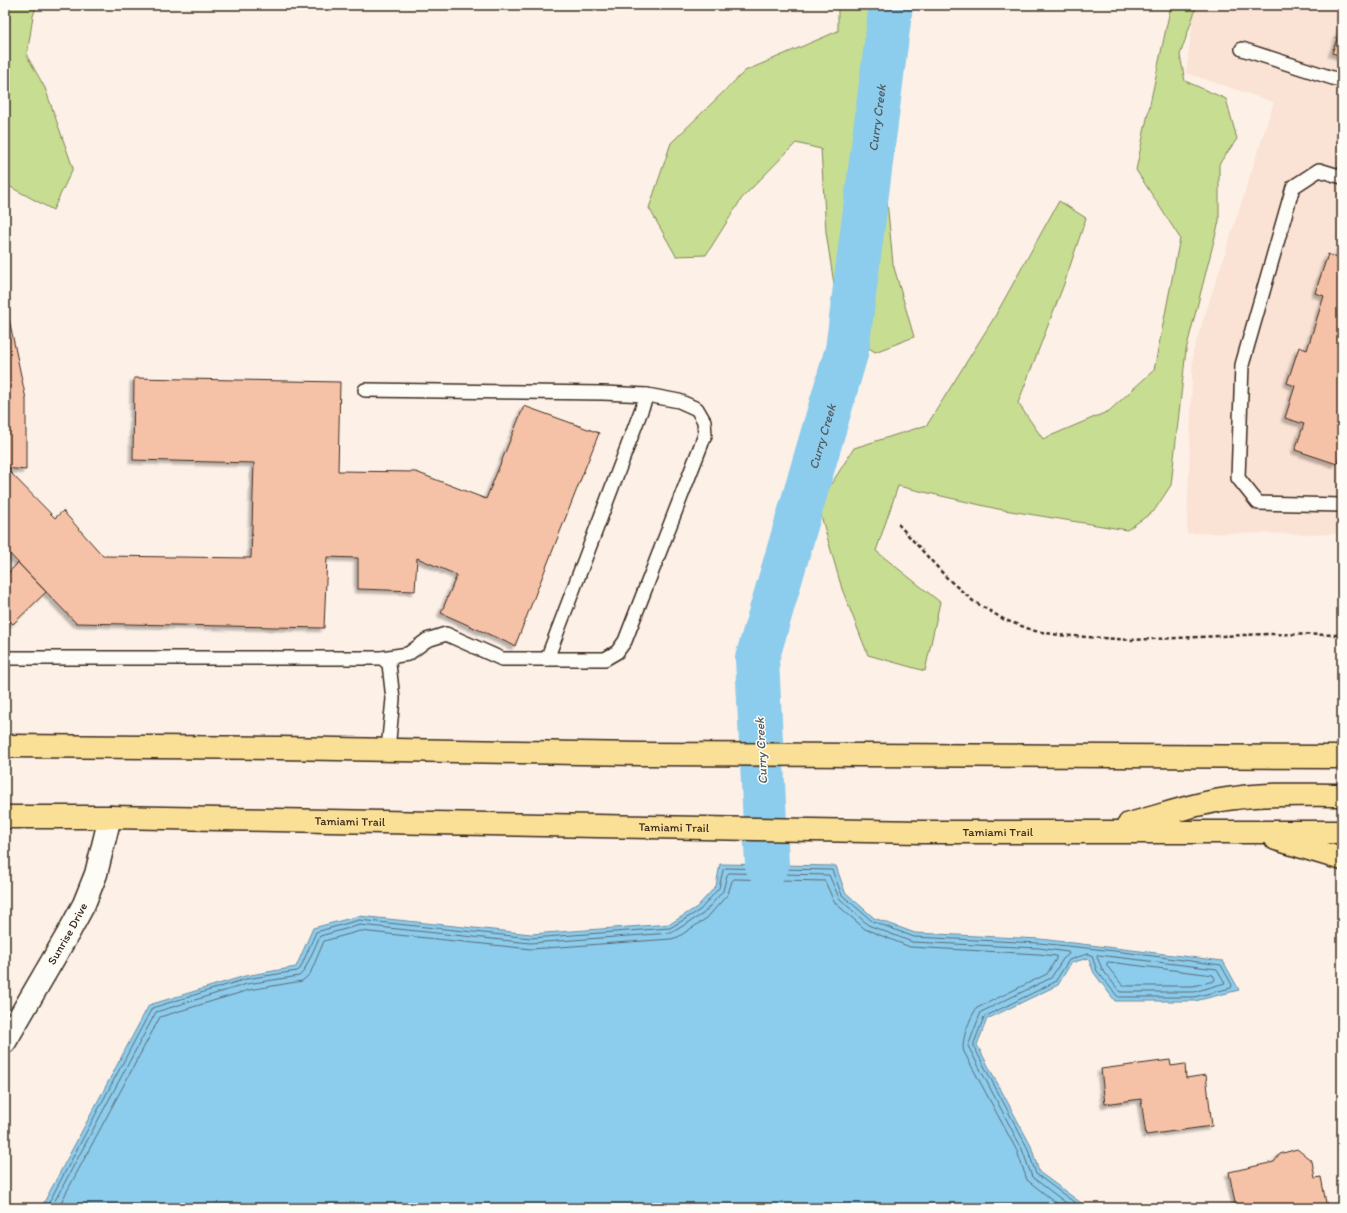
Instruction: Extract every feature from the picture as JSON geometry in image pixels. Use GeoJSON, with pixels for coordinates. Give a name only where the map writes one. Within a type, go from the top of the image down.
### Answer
{"type":"FeatureCollection","features":[{"type":"Feature","properties":{"kind":"main road"},"geometry":{"type":"LineString","coordinates":[[5,746],[388,749],[640,754],[1342,758]]}},
{"type":"Feature","properties":{"kind":"main road"},"geometry":{"type":"LineString","coordinates":[[1101,832],[1213,801],[1259,796],[1342,795]]}},
{"type":"Feature","properties":{"kind":"main road","name":"Tamiami Trail"},"geometry":{"type":"LineString","coordinates":[[5,817],[110,817],[921,832],[1342,832]]}},
{"type":"Feature","properties":{"kind":"main road"},"geometry":{"type":"LineString","coordinates":[[1253,832],[1342,859]]}},
{"type":"Feature","properties":{"kind":"street","name":"Sunrise Drive"},"geometry":{"type":"LineString","coordinates":[[5,1042],[84,904],[96,874],[110,817]]}},
{"type":"Feature","properties":{"kind":"lane"},"geometry":{"type":"LineString","coordinates":[[1242,49],[1342,81]]}},
{"type":"Feature","properties":{"kind":"lane"},"geometry":{"type":"LineString","coordinates":[[1342,177],[1319,170],[1293,187],[1242,365],[1238,478],[1258,503],[1342,505]]}},
{"type":"Feature","properties":{"kind":"lane"},"geometry":{"type":"LineString","coordinates":[[5,658],[382,658],[408,654],[428,640],[446,634],[502,659],[605,659],[617,652],[625,641],[706,435],[704,421],[697,409],[679,401],[648,395],[603,393],[364,390]]}},
{"type":"Feature","properties":{"kind":"lane"},"geometry":{"type":"LineString","coordinates":[[547,659],[648,395]]}},
{"type":"Feature","properties":{"kind":"lane"},"geometry":{"type":"LineString","coordinates":[[382,658],[389,664],[393,699],[388,749]]}},
{"type":"Feature","properties":{"kind":"path"},"geometry":{"type":"LineString","coordinates":[[898,524],[948,579],[972,601],[1005,620],[1035,631],[1059,635],[1130,640],[1267,634],[1342,635]]}},
{"type":"Feature","properties":{"kind":"shaded area"},"geometry":{"type":"Polygon","coordinates":[[[1195,5],[1342,5],[1342,534],[1187,533],[1193,352],[1274,102],[1186,73],[1195,5]]]}},
{"type":"Feature","properties":{"kind":"green space"},"geometry":{"type":"Polygon","coordinates":[[[5,5],[37,5],[33,16],[27,56],[45,88],[73,168],[53,210],[5,184],[5,5]]]}},
{"type":"Feature","properties":{"kind":"green space"},"geometry":{"type":"Polygon","coordinates":[[[838,5],[903,5],[904,63],[883,158],[893,264],[914,337],[875,352],[841,330],[826,232],[821,149],[796,143],[742,198],[706,255],[676,256],[649,208],[671,143],[745,71],[838,31],[838,5]]]}},
{"type":"Feature","properties":{"kind":"green space"},"geometry":{"type":"Polygon","coordinates":[[[1171,5],[1197,5],[1180,55],[1185,81],[1226,99],[1237,139],[1219,164],[1219,221],[1186,350],[1171,485],[1154,511],[1127,530],[998,509],[898,486],[876,551],[940,602],[925,671],[868,655],[842,589],[818,505],[854,448],[927,425],[994,318],[1059,201],[1086,218],[1064,284],[1018,403],[1043,439],[1109,411],[1154,370],[1180,238],[1136,170],[1171,5]]]}},
{"type":"Feature","properties":{"kind":"water"},"geometry":{"type":"Polygon","coordinates":[[[720,864],[836,866],[845,892],[874,918],[915,933],[1040,939],[1223,961],[1239,990],[1195,1001],[1115,1001],[1094,973],[1088,958],[1071,963],[1058,985],[987,1019],[977,1045],[1031,1146],[1039,1172],[1088,1208],[41,1208],[149,1005],[245,976],[296,967],[313,928],[359,916],[531,934],[670,924],[697,907],[716,886],[720,864]]]}},
{"type":"Feature","properties":{"kind":"building"},"geometry":{"type":"Polygon","coordinates":[[[1342,25],[1342,56],[1332,53],[1342,25]]]}},
{"type":"Feature","properties":{"kind":"building"},"geometry":{"type":"Polygon","coordinates":[[[1342,242],[1342,449],[1337,464],[1295,450],[1304,424],[1285,418],[1295,386],[1287,383],[1299,347],[1307,350],[1324,296],[1315,293],[1328,254],[1337,258],[1342,242]]]}},
{"type":"Feature","properties":{"kind":"building"},"geometry":{"type":"Polygon","coordinates":[[[9,319],[26,399],[26,470],[6,468],[55,518],[63,511],[103,556],[251,558],[254,463],[133,460],[134,378],[340,382],[338,471],[416,472],[486,499],[524,406],[599,433],[515,646],[441,613],[457,575],[417,558],[415,591],[358,589],[358,558],[327,557],[324,628],[76,623],[5,549],[5,320],[9,319]]]}},
{"type":"Feature","properties":{"kind":"building"},"geometry":{"type":"Polygon","coordinates":[[[18,563],[46,592],[13,624],[5,616],[5,576],[18,563]]]}},
{"type":"Feature","properties":{"kind":"building"},"geometry":{"type":"Polygon","coordinates":[[[1170,1060],[1171,1066],[1185,1064],[1186,1078],[1206,1075],[1212,1126],[1146,1135],[1141,1099],[1105,1104],[1101,1069],[1170,1060]]]}},
{"type":"Feature","properties":{"kind":"building"},"geometry":{"type":"Polygon","coordinates":[[[1297,1149],[1312,1161],[1315,1178],[1321,1177],[1327,1208],[1236,1208],[1229,1172],[1274,1162],[1280,1154],[1297,1149]]]}},
{"type":"Feature","properties":{"kind":"waterway","name":"Curry Creek"},"geometry":{"type":"LineString","coordinates":[[767,865],[757,659],[847,350],[891,5]]}}]}
